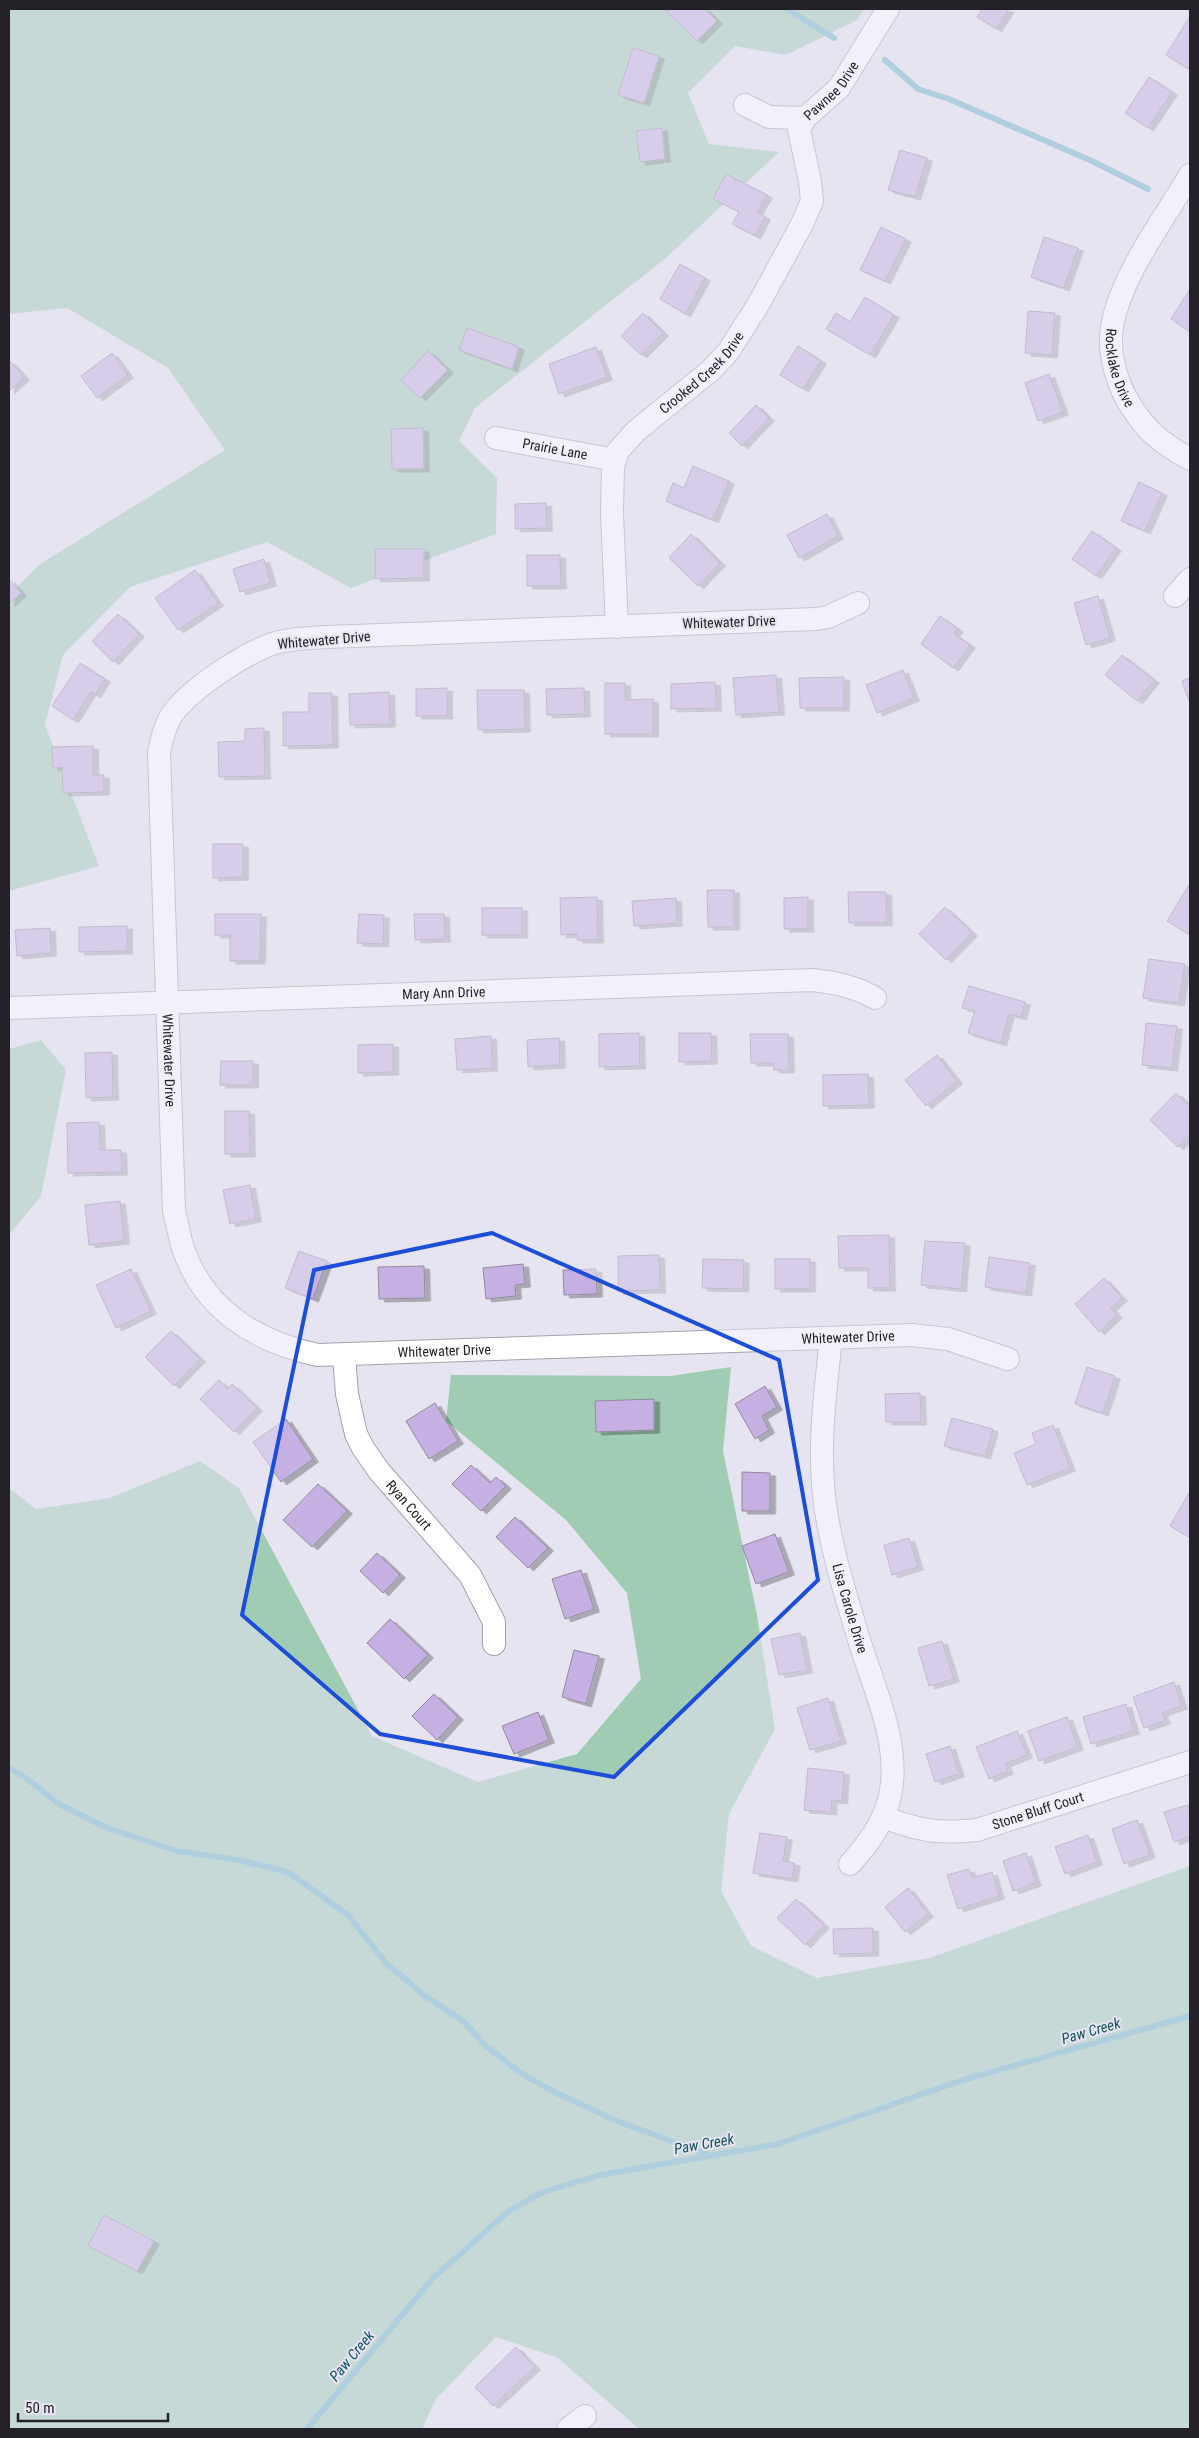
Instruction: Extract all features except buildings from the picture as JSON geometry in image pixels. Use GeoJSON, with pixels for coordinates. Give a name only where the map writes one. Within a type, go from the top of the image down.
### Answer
{"type":"FeatureCollection","features":[{"type":"Feature","properties":{"kind":"street","name":"Pawnee Drive"},"geometry":{"type":"LineString","coordinates":[[745,105],[769,117],[805,118],[839,88],[888,9]]}},
{"type":"Feature","properties":{"kind":"street","name":"Crooked Creek Drive"},"geometry":{"type":"LineString","coordinates":[[617,627],[612,513],[615,460],[624,442],[636,430],[710,371],[728,352],[758,305],[802,224],[812,201],[810,181],[799,130],[805,118]]}},
{"type":"Feature","properties":{"kind":"street","name":"Rocklake Drive"},"geometry":{"type":"LineString","coordinates":[[1190,175],[1132,271],[1117,307],[1112,328],[1115,370],[1119,384],[1135,415],[1154,436],[1190,459]]}},
{"type":"Feature","properties":{"kind":"street","name":"Prairie Lane"},"geometry":{"type":"LineString","coordinates":[[496,438],[615,460]]}},
{"type":"Feature","properties":{"kind":"street"},"geometry":{"type":"LineString","coordinates":[[1175,596],[1190,579]]}},
{"type":"Feature","properties":{"kind":"street","name":"Whitewater Drive"},"geometry":{"type":"LineString","coordinates":[[858,603],[828,617],[816,618],[326,637],[284,641],[259,649],[197,690],[173,713],[162,734],[159,752],[174,1211],[182,1246],[196,1274],[216,1302],[243,1326],[269,1341],[318,1355],[344,1356],[912,1335],[948,1339],[1008,1359]]}},
{"type":"Feature","properties":{"kind":"street","name":"Mary Ann Drive"},"geometry":{"type":"LineString","coordinates":[[9,1008],[167,1004],[813,980],[844,984],[875,998]]}},
{"type":"Feature","properties":{"kind":"street","name":"Lisa Carole Drive"},"geometry":{"type":"LineString","coordinates":[[831,1338],[821,1431],[826,1512],[852,1618],[890,1738],[894,1766],[890,1796],[883,1817],[868,1843],[850,1864]]}},
{"type":"Feature","properties":{"kind":"street","name":"Ryan Court"},"geometry":{"type":"LineString","coordinates":[[344,1356],[347,1394],[356,1434],[363,1448],[379,1471],[470,1575],[494,1622],[494,1644]]}},
{"type":"Feature","properties":{"kind":"street","name":"Stone Bluff Court"},"geometry":{"type":"LineString","coordinates":[[883,1817],[918,1830],[951,1833],[978,1830],[1190,1762]]}},
{"type":"Feature","properties":{"kind":"highlighted area"},"geometry":{"type":"Polygon","coordinates":[[[492,1233],[779,1360],[818,1580],[614,1777],[380,1734],[242,1615],[314,1270],[492,1233]]]}},
{"type":"Feature","properties":{"kind":"green space"},"geometry":{"type":"Polygon","coordinates":[[[9,9],[864,9],[857,20],[786,55],[735,46],[688,93],[709,144],[779,152],[666,258],[475,408],[459,441],[497,478],[496,534],[351,588],[267,542],[130,587],[63,655],[45,725],[99,866],[9,891],[9,595],[40,564],[225,450],[168,368],[67,308],[9,314],[9,9]]]}},
{"type":"Feature","properties":{"kind":"green space"},"geometry":{"type":"Polygon","coordinates":[[[41,1040],[66,1070],[41,1196],[9,1235],[9,1049],[41,1040]]]}},
{"type":"Feature","properties":{"kind":"green space"},"geometry":{"type":"Polygon","coordinates":[[[731,1367],[723,1451],[757,1615],[775,1729],[729,1814],[721,1891],[751,1946],[817,1978],[929,1958],[1190,1866],[1190,2429],[639,2429],[558,2358],[496,2337],[436,2399],[422,2429],[9,2429],[9,1488],[36,1509],[110,1498],[200,1461],[239,1488],[372,1736],[478,1782],[577,1754],[641,1679],[627,1593],[566,1520],[446,1421],[451,1375],[671,1376],[731,1367]]]}},
{"type":"Feature","properties":{"kind":"waterway"},"geometry":{"type":"LineString","coordinates":[[787,9],[834,38]]}},
{"type":"Feature","properties":{"kind":"waterway"},"geometry":{"type":"LineString","coordinates":[[885,60],[918,89],[949,99],[1092,161],[1148,189]]}},
{"type":"Feature","properties":{"kind":"waterway"},"geometry":{"type":"LineString","coordinates":[[9,1768],[23,1776],[59,1804],[107,1828],[177,1851],[239,1860],[288,1872],[348,1915],[386,1963],[425,1996],[463,2021],[486,2046],[521,2073],[554,2092],[617,2121],[709,2155]]}},
{"type":"Feature","properties":{"kind":"waterway","name":"Paw Creek"},"geometry":{"type":"LineString","coordinates":[[307,2429],[433,2278],[510,2210],[543,2192],[600,2175],[778,2144],[963,2080],[1190,2016]]}}]}
